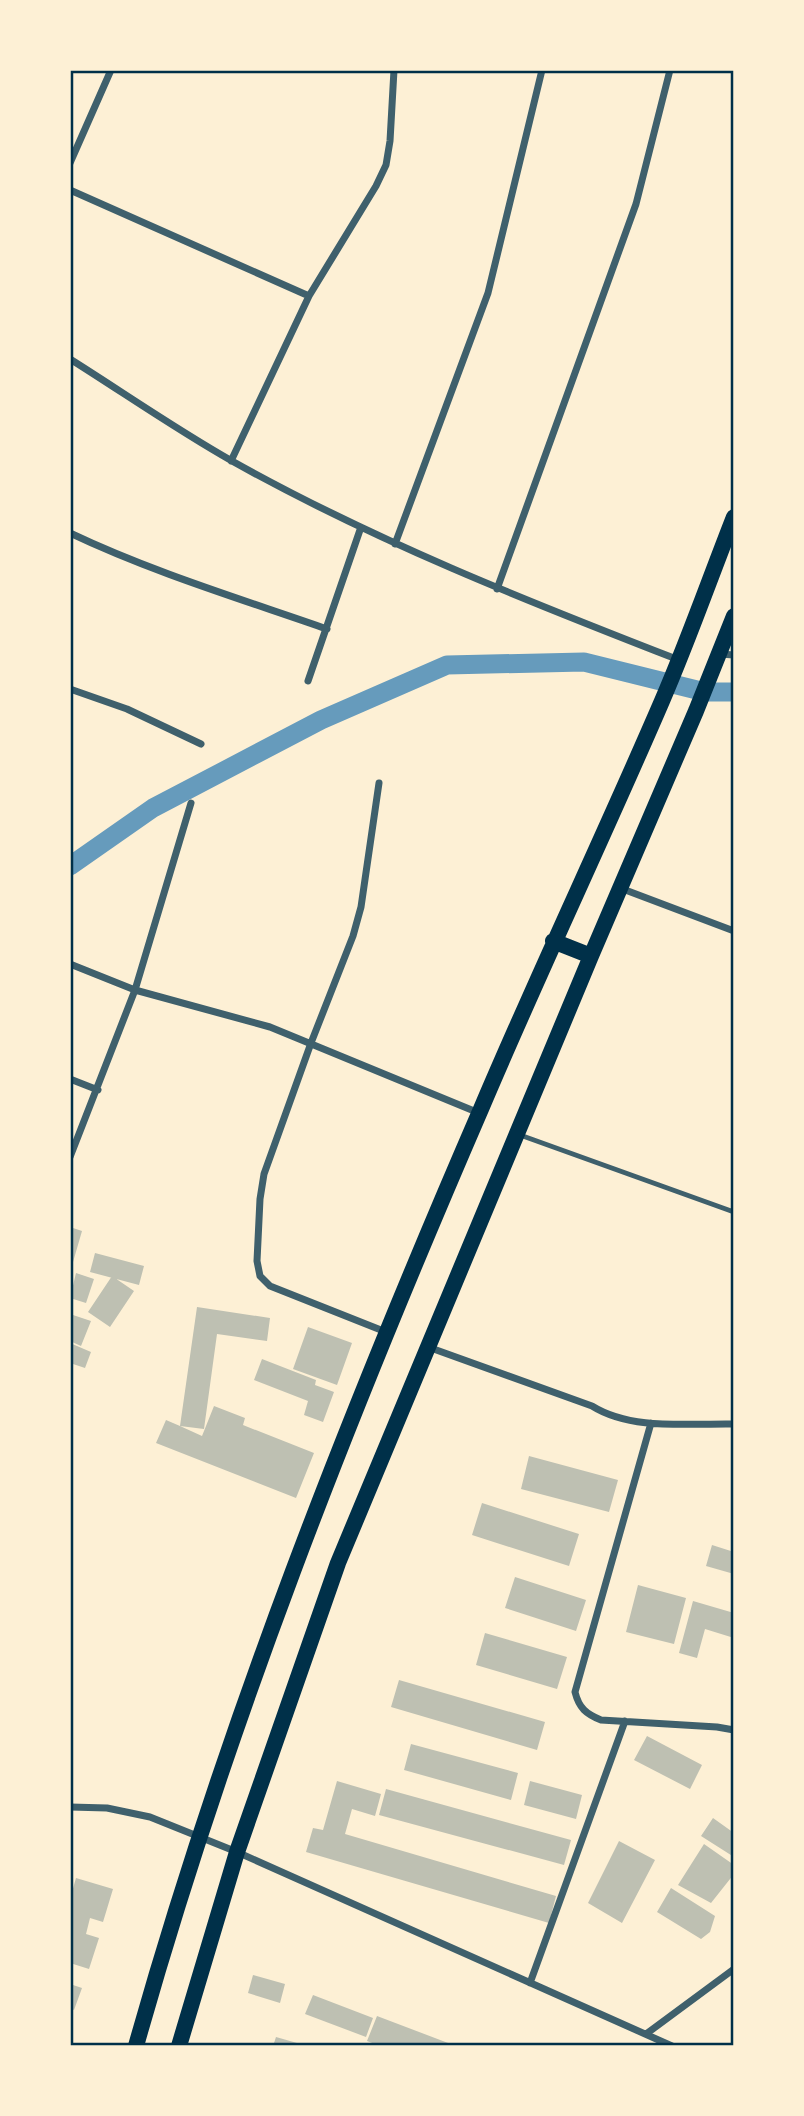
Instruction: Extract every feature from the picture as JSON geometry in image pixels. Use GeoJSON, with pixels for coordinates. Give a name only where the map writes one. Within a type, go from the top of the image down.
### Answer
{"type":"FeatureCollection","features":[{"type":"Feature","properties":{"kind":"main road"},"geometry":{"type":"LineString","coordinates":[[136,2046],[198,1836],[306,1537],[386,1332],[553,941],[663,700],[734,517]]}},
{"type":"Feature","properties":{"kind":"main road"},"geometry":{"type":"LineString","coordinates":[[179,2046],[237,1852],[338,1563],[591,956],[696,711],[723,657],[734,616]]}},
{"type":"Feature","properties":{"kind":"main road"},"geometry":{"type":"LineString","coordinates":[[553,941],[591,956]]}},
{"type":"Feature","properties":{"kind":"street"},"geometry":{"type":"LineString","coordinates":[[70,163],[111,70]]}},
{"type":"Feature","properties":{"kind":"street"},"geometry":{"type":"LineString","coordinates":[[231,461],[309,296],[386,165],[394,70]]}},
{"type":"Feature","properties":{"kind":"street"},"geometry":{"type":"LineString","coordinates":[[396,544],[488,293],[542,70]]}},
{"type":"Feature","properties":{"kind":"street"},"geometry":{"type":"LineString","coordinates":[[497,589],[636,204],[670,70]]}},
{"type":"Feature","properties":{"kind":"street"},"geometry":{"type":"LineString","coordinates":[[70,190],[309,296]]}},
{"type":"Feature","properties":{"kind":"street"},"geometry":{"type":"LineString","coordinates":[[70,359],[231,461],[361,527],[497,589],[678,663]]}},
{"type":"Feature","properties":{"kind":"street"},"geometry":{"type":"LineString","coordinates":[[308,681],[361,527]]}},
{"type":"Feature","properties":{"kind":"street"},"geometry":{"type":"LineString","coordinates":[[70,533],[136,561],[327,629]]}},
{"type":"Feature","properties":{"kind":"street"},"geometry":{"type":"LineString","coordinates":[[70,689],[127,709],[201,744]]}},
{"type":"Feature","properties":{"kind":"street"},"geometry":{"type":"LineString","coordinates":[[379,783],[361,907],[353,936],[311,1042],[264,1174],[257,1261],[260,1276],[270,1286],[386,1332]]}},
{"type":"Feature","properties":{"kind":"street"},"geometry":{"type":"LineString","coordinates":[[70,1157],[135,990],[191,803]]}},
{"type":"Feature","properties":{"kind":"street"},"geometry":{"type":"LineString","coordinates":[[620,888],[734,931]]}},
{"type":"Feature","properties":{"kind":"street"},"geometry":{"type":"LineString","coordinates":[[70,964],[135,990],[270,1027],[479,1113]]}},
{"type":"Feature","properties":{"kind":"street"},"geometry":{"type":"LineString","coordinates":[[70,1079],[97,1090]]}},
{"type":"Feature","properties":{"kind":"street"},"geometry":{"type":"LineString","coordinates":[[427,1347],[592,1406],[608,1416],[651,1423],[734,1424]]}},
{"type":"Feature","properties":{"kind":"street"},"geometry":{"type":"LineString","coordinates":[[651,1423],[575,1692],[578,1704],[588,1714],[601,1720],[734,1730]]}},
{"type":"Feature","properties":{"kind":"street"},"geometry":{"type":"LineString","coordinates":[[530,1983],[625,1721]]}},
{"type":"Feature","properties":{"kind":"street"},"geometry":{"type":"LineString","coordinates":[[70,1807],[107,1808],[150,1817],[198,1836],[672,2046]]}},
{"type":"Feature","properties":{"kind":"street"},"geometry":{"type":"LineString","coordinates":[[646,2034],[734,1969]]}},
{"type":"Feature","properties":{"kind":"lane"},"geometry":{"type":"LineString","coordinates":[[517,1134],[734,1212]]}},
{"type":"Feature","properties":{"kind":"building"},"geometry":{"type":"Polygon","coordinates":[[[70,1227],[82,1231],[71,1269],[70,1269],[70,1227]]]}},
{"type":"Feature","properties":{"kind":"building"},"geometry":{"type":"Polygon","coordinates":[[[95,1253],[144,1266],[139,1285],[90,1272],[95,1253]]]}},
{"type":"Feature","properties":{"kind":"building"},"geometry":{"type":"Polygon","coordinates":[[[76,1273],[94,1279],[86,1303],[70,1298],[76,1273]]]}},
{"type":"Feature","properties":{"kind":"building"},"geometry":{"type":"Polygon","coordinates":[[[112,1276],[134,1291],[110,1327],[88,1312],[112,1276]]]}},
{"type":"Feature","properties":{"kind":"building"},"geometry":{"type":"Polygon","coordinates":[[[197,1307],[270,1318],[267,1341],[217,1334],[204,1429],[180,1426],[197,1307]]]}},
{"type":"Feature","properties":{"kind":"building"},"geometry":{"type":"Polygon","coordinates":[[[70,1314],[91,1321],[81,1346],[70,1341],[70,1314]]]}},
{"type":"Feature","properties":{"kind":"building"},"geometry":{"type":"Polygon","coordinates":[[[308,1327],[352,1343],[337,1385],[293,1369],[308,1327]]]}},
{"type":"Feature","properties":{"kind":"building"},"geometry":{"type":"Polygon","coordinates":[[[70,1343],[91,1352],[85,1368],[70,1363],[70,1343]]]}},
{"type":"Feature","properties":{"kind":"building"},"geometry":{"type":"Polygon","coordinates":[[[262,1359],[316,1380],[315,1385],[334,1392],[323,1422],[304,1415],[308,1401],[254,1380],[262,1359]]]}},
{"type":"Feature","properties":{"kind":"building"},"geometry":{"type":"Polygon","coordinates":[[[214,1406],[245,1418],[243,1425],[314,1453],[296,1498],[156,1443],[166,1420],[202,1436],[214,1406]]]}},
{"type":"Feature","properties":{"kind":"building"},"geometry":{"type":"Polygon","coordinates":[[[529,1456],[618,1480],[609,1512],[521,1489],[529,1456]]]}},
{"type":"Feature","properties":{"kind":"building"},"geometry":{"type":"Polygon","coordinates":[[[482,1503],[579,1534],[569,1566],[472,1535],[482,1503]]]}},
{"type":"Feature","properties":{"kind":"building"},"geometry":{"type":"Polygon","coordinates":[[[712,1545],[734,1552],[734,1574],[706,1566],[712,1545]]]}},
{"type":"Feature","properties":{"kind":"building"},"geometry":{"type":"Polygon","coordinates":[[[515,1577],[586,1600],[576,1631],[505,1608],[515,1577]]]}},
{"type":"Feature","properties":{"kind":"building"},"geometry":{"type":"Polygon","coordinates":[[[638,1585],[686,1598],[674,1644],[626,1632],[638,1585]]]}},
{"type":"Feature","properties":{"kind":"building"},"geometry":{"type":"Polygon","coordinates":[[[693,1601],[734,1613],[734,1638],[705,1629],[697,1658],[679,1653],[693,1601]]]}},
{"type":"Feature","properties":{"kind":"building"},"geometry":{"type":"Polygon","coordinates":[[[485,1633],[567,1657],[557,1689],[476,1665],[485,1633]]]}},
{"type":"Feature","properties":{"kind":"building"},"geometry":{"type":"Polygon","coordinates":[[[399,1680],[545,1722],[537,1750],[391,1707],[399,1680]]]}},
{"type":"Feature","properties":{"kind":"building"},"geometry":{"type":"Polygon","coordinates":[[[647,1736],[702,1765],[690,1789],[634,1760],[647,1736]]]}},
{"type":"Feature","properties":{"kind":"building"},"geometry":{"type":"Polygon","coordinates":[[[411,1744],[518,1773],[511,1800],[404,1770],[411,1744]]]}},
{"type":"Feature","properties":{"kind":"building"},"geometry":{"type":"Polygon","coordinates":[[[337,1781],[381,1794],[375,1816],[352,1809],[345,1834],[556,1896],[549,1923],[306,1852],[313,1828],[323,1830],[337,1781]]]}},
{"type":"Feature","properties":{"kind":"building"},"geometry":{"type":"Polygon","coordinates":[[[530,1781],[582,1795],[576,1819],[524,1805],[530,1781]]]}},
{"type":"Feature","properties":{"kind":"building"},"geometry":{"type":"Polygon","coordinates":[[[386,1789],[571,1840],[564,1865],[379,1815],[386,1789]]]}},
{"type":"Feature","properties":{"kind":"building"},"geometry":{"type":"Polygon","coordinates":[[[713,1818],[734,1833],[734,1857],[701,1836],[713,1818]]]}},
{"type":"Feature","properties":{"kind":"building"},"geometry":{"type":"Polygon","coordinates":[[[619,1841],[655,1860],[622,1923],[588,1903],[619,1841]]]}},
{"type":"Feature","properties":{"kind":"building"},"geometry":{"type":"Polygon","coordinates":[[[704,1844],[734,1865],[734,1874],[711,1903],[678,1885],[704,1844]]]}},
{"type":"Feature","properties":{"kind":"building"},"geometry":{"type":"Polygon","coordinates":[[[76,1878],[113,1889],[103,1922],[90,1918],[86,1934],[99,1938],[89,1969],[70,1963],[70,1899],[76,1878]]]}},
{"type":"Feature","properties":{"kind":"building"},"geometry":{"type":"Polygon","coordinates":[[[671,1888],[715,1916],[710,1932],[701,1939],[657,1912],[671,1888]]]}},
{"type":"Feature","properties":{"kind":"building"},"geometry":{"type":"Polygon","coordinates":[[[253,1975],[285,1984],[280,2003],[248,1993],[253,1975]]]}},
{"type":"Feature","properties":{"kind":"building"},"geometry":{"type":"Polygon","coordinates":[[[70,1984],[82,1988],[74,2010],[70,2008],[70,1984]]]}},
{"type":"Feature","properties":{"kind":"building"},"geometry":{"type":"Polygon","coordinates":[[[313,1995],[373,2018],[366,2037],[305,2014],[313,1995]]]}},
{"type":"Feature","properties":{"kind":"building"},"geometry":{"type":"Polygon","coordinates":[[[377,2016],[456,2046],[380,2046],[367,2041],[377,2016]]]}},
{"type":"Feature","properties":{"kind":"building"},"geometry":{"type":"Polygon","coordinates":[[[276,2037],[304,2045],[304,2046],[273,2046],[276,2037]]]}},
{"type":"Feature","properties":{"kind":"waterway"},"geometry":{"type":"LineString","coordinates":[[70,866],[153,808],[321,720],[447,665],[584,662],[705,692],[734,692]]}}]}
